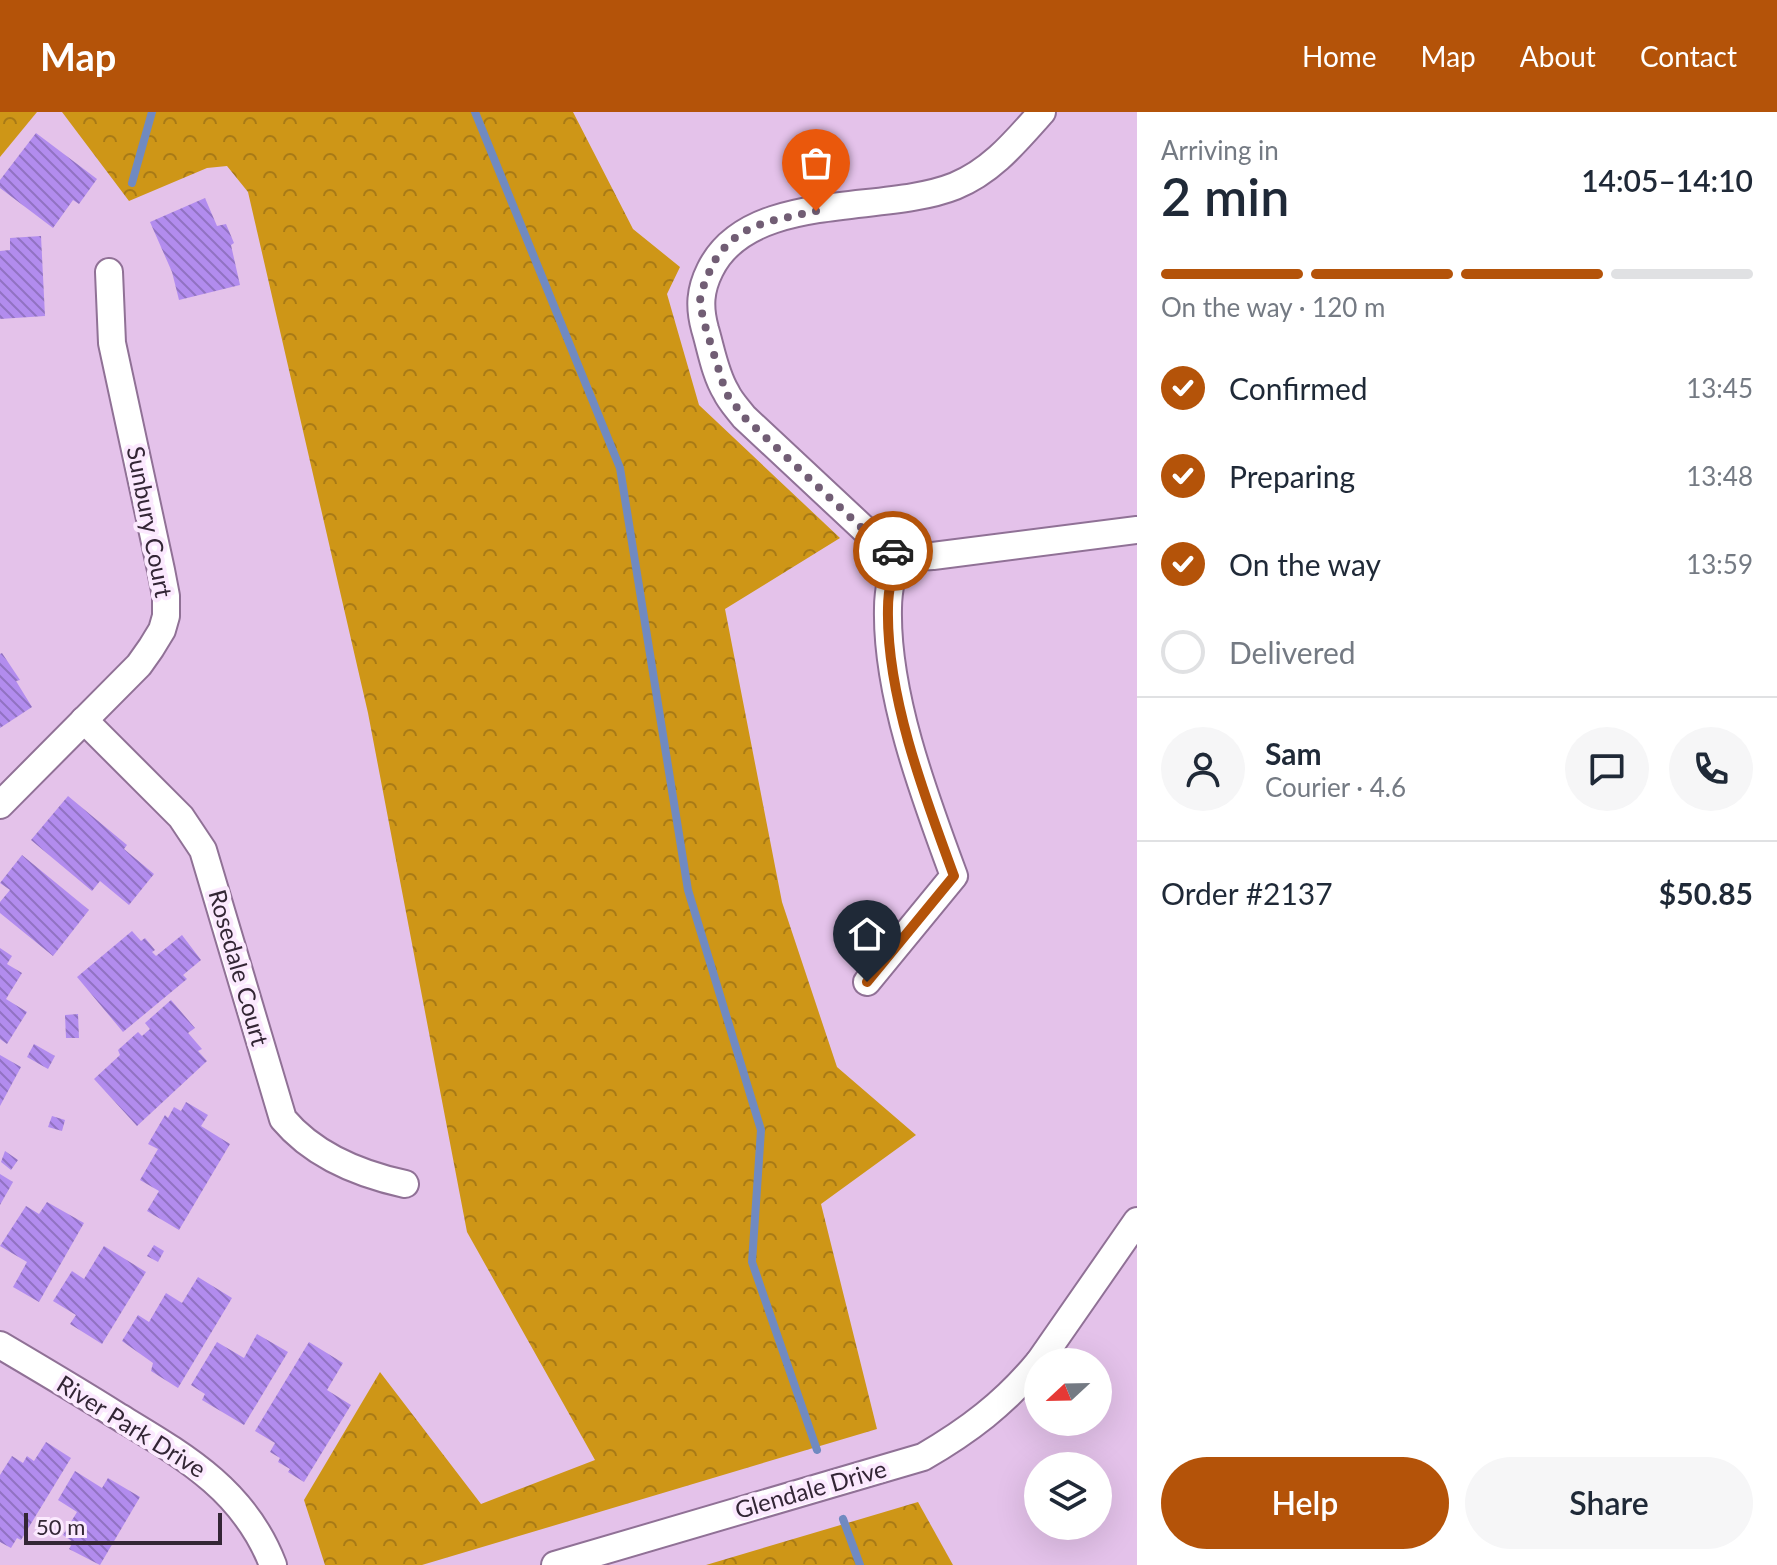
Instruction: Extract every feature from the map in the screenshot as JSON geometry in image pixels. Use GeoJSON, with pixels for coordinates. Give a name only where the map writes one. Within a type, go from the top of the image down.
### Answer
{"type":"FeatureCollection","features":[{"type":"Feature","properties":{"kind":"street"},"geometry":{"type":"LineString","coordinates":[[1042,112],[983,172],[954,187],[928,194],[830,208],[766,222],[745,231],[729,242],[715,260],[700,300],[703,319],[726,393],[744,417],[864,530],[880,544],[898,553],[916,557],[933,556],[1137,530]]}},
{"type":"Feature","properties":{"kind":"street","name":"Sunbury Court"},"geometry":{"type":"LineString","coordinates":[[0,805],[139,665],[162,630],[166,616],[161,570],[112,343],[109,272]]}},
{"type":"Feature","properties":{"kind":"street"},"geometry":{"type":"LineString","coordinates":[[867,982],[954,876],[909,746],[893,668],[887,610],[898,553]]}},
{"type":"Feature","properties":{"kind":"street","name":"Rosedale Court"},"geometry":{"type":"LineString","coordinates":[[84,720],[181,817],[203,850],[283,1119],[309,1145],[353,1169],[405,1184]]}},
{"type":"Feature","properties":{"kind":"street","name":"Glendale Drive"},"geometry":{"type":"LineString","coordinates":[[1048,1348],[1137,1221]]}},
{"type":"Feature","properties":{"kind":"street","name":"River Park Drive"},"geometry":{"type":"LineString","coordinates":[[0,1345],[199,1467],[221,1485],[248,1518],[273,1565]]}},
{"type":"Feature","properties":{"kind":"street","name":"Glendale Drive"},"geometry":{"type":"LineString","coordinates":[[555,1565],[923,1457],[989,1415],[1024,1380]]}},
{"type":"Feature","properties":{"kind":"green space"},"geometry":{"type":"Polygon","coordinates":[[[0,112],[37,112],[0,157],[0,112]]]}},
{"type":"Feature","properties":{"kind":"green space"},"geometry":{"type":"Polygon","coordinates":[[[62,112],[573,112],[633,229],[680,267],[667,294],[699,405],[840,538],[725,609],[782,902],[837,1067],[916,1135],[821,1204],[877,1429],[422,1565],[325,1565],[304,1500],[380,1372],[481,1504],[595,1460],[467,1232],[368,713],[248,192],[227,166],[207,168],[129,201],[62,112]]]}},
{"type":"Feature","properties":{"kind":"green space"},"geometry":{"type":"Polygon","coordinates":[[[918,1502],[953,1565],[706,1565],[918,1502]]]}},
{"type":"Feature","properties":{"kind":"building"},"geometry":{"type":"Polygon","coordinates":[[[36,133],[97,179],[79,204],[73,200],[53,228],[0,188],[0,180],[36,133]]]}},
{"type":"Feature","properties":{"kind":"building"},"geometry":{"type":"Polygon","coordinates":[[[205,198],[217,226],[226,224],[234,243],[231,245],[240,285],[179,300],[172,272],[150,222],[205,198]]]}},
{"type":"Feature","properties":{"kind":"building"},"geometry":{"type":"Polygon","coordinates":[[[41,236],[45,316],[0,319],[0,251],[10,250],[10,238],[41,236]]]}},
{"type":"Feature","properties":{"kind":"building"},"geometry":{"type":"Polygon","coordinates":[[[0,654],[20,680],[16,681],[32,707],[0,728],[0,654]]]}},
{"type":"Feature","properties":{"kind":"building"},"geometry":{"type":"Polygon","coordinates":[[[68,796],[127,845],[124,849],[154,874],[129,905],[100,881],[92,891],[31,840],[68,796]]]}},
{"type":"Feature","properties":{"kind":"building"},"geometry":{"type":"Polygon","coordinates":[[[22,855],[89,910],[53,956],[0,913],[0,902],[10,890],[0,883],[22,855]]]}},
{"type":"Feature","properties":{"kind":"building"},"geometry":{"type":"Polygon","coordinates":[[[132,931],[141,941],[145,938],[156,956],[182,935],[201,960],[183,975],[187,979],[123,1032],[77,977],[132,931]]]}},
{"type":"Feature","properties":{"kind":"building"},"geometry":{"type":"Polygon","coordinates":[[[0,948],[12,956],[7,964],[22,973],[6,999],[27,1012],[7,1044],[0,1039],[0,948]]]}},
{"type":"Feature","properties":{"kind":"building"},"geometry":{"type":"Polygon","coordinates":[[[171,1000],[195,1028],[188,1033],[202,1049],[198,1051],[207,1061],[137,1126],[94,1079],[120,1055],[118,1050],[138,1032],[142,1036],[150,1029],[145,1023],[171,1000]]]}},
{"type":"Feature","properties":{"kind":"building"},"geometry":{"type":"Polygon","coordinates":[[[78,1014],[79,1038],[66,1038],[65,1015],[78,1014]]]}},
{"type":"Feature","properties":{"kind":"building"},"geometry":{"type":"Polygon","coordinates":[[[34,1044],[55,1056],[48,1069],[27,1057],[34,1044]]]}},
{"type":"Feature","properties":{"kind":"building"},"geometry":{"type":"Polygon","coordinates":[[[0,1055],[21,1067],[0,1106],[0,1055]]]}},
{"type":"Feature","properties":{"kind":"building"},"geometry":{"type":"Polygon","coordinates":[[[186,1102],[208,1115],[201,1126],[230,1144],[179,1230],[147,1211],[159,1191],[140,1180],[158,1149],[148,1144],[165,1115],[168,1118],[174,1107],[181,1111],[186,1102]]]}},
{"type":"Feature","properties":{"kind":"building"},"geometry":{"type":"Polygon","coordinates":[[[52,1116],[65,1120],[62,1131],[48,1127],[52,1116]]]}},
{"type":"Feature","properties":{"kind":"building"},"geometry":{"type":"Polygon","coordinates":[[[5,1151],[18,1160],[11,1170],[1,1162],[5,1151]]]}},
{"type":"Feature","properties":{"kind":"building"},"geometry":{"type":"Polygon","coordinates":[[[0,1174],[13,1182],[0,1205],[0,1174]]]}},
{"type":"Feature","properties":{"kind":"building"},"geometry":{"type":"Polygon","coordinates":[[[47,1202],[84,1223],[39,1302],[13,1287],[27,1262],[0,1246],[26,1206],[39,1214],[47,1202]]]}},
{"type":"Feature","properties":{"kind":"building"},"geometry":{"type":"Polygon","coordinates":[[[154,1245],[164,1251],[158,1262],[147,1256],[154,1245]]]}},
{"type":"Feature","properties":{"kind":"building"},"geometry":{"type":"Polygon","coordinates":[[[104,1246],[146,1272],[102,1344],[70,1324],[76,1315],[53,1301],[72,1271],[84,1279],[104,1246]]]}},
{"type":"Feature","properties":{"kind":"building"},"geometry":{"type":"Polygon","coordinates":[[[198,1277],[232,1298],[178,1388],[151,1371],[153,1363],[122,1341],[138,1315],[149,1322],[166,1293],[182,1303],[198,1277]]]}},
{"type":"Feature","properties":{"kind":"building"},"geometry":{"type":"Polygon","coordinates":[[[257,1334],[288,1352],[244,1425],[202,1400],[205,1394],[191,1385],[217,1342],[244,1358],[257,1334]]]}},
{"type":"Feature","properties":{"kind":"building"},"geometry":{"type":"Polygon","coordinates":[[[309,1342],[343,1363],[327,1390],[351,1405],[304,1482],[288,1472],[290,1469],[278,1462],[280,1458],[270,1452],[275,1443],[255,1431],[309,1342]]]}},
{"type":"Feature","properties":{"kind":"building"},"geometry":{"type":"Polygon","coordinates":[[[46,1442],[71,1458],[21,1540],[17,1538],[11,1548],[0,1542],[0,1475],[12,1456],[23,1463],[27,1456],[34,1461],[46,1442]]]}},
{"type":"Feature","properties":{"kind":"building"},"geometry":{"type":"Polygon","coordinates":[[[75,1471],[102,1488],[108,1478],[140,1497],[100,1565],[69,1549],[73,1542],[63,1535],[77,1512],[58,1500],[75,1471]]]}},
{"type":"Feature","properties":{"kind":"waterway"},"geometry":{"type":"LineString","coordinates":[[132,183],[152,112]]}},
{"type":"Feature","properties":{"kind":"waterway"},"geometry":{"type":"LineString","coordinates":[[475,112],[620,468],[688,890],[761,1130],[752,1262],[817,1450]]}},
{"type":"Feature","properties":{"kind":"waterway"},"geometry":{"type":"LineString","coordinates":[[843,1519],[860,1565]]}},
{"type":"Feature","properties":{"kind":"way so far"},"geometry":{"type":"LineString","coordinates":[[816,211],[766,222],[729,242],[715,260],[705,281],[700,300],[703,319],[726,393],[744,417],[864,530],[893,551]]}},
{"type":"Feature","properties":{"kind":"route"},"geometry":{"type":"LineString","coordinates":[[867,982],[954,876],[909,746],[893,668],[887,610],[898,553],[893,551]]}}]}
